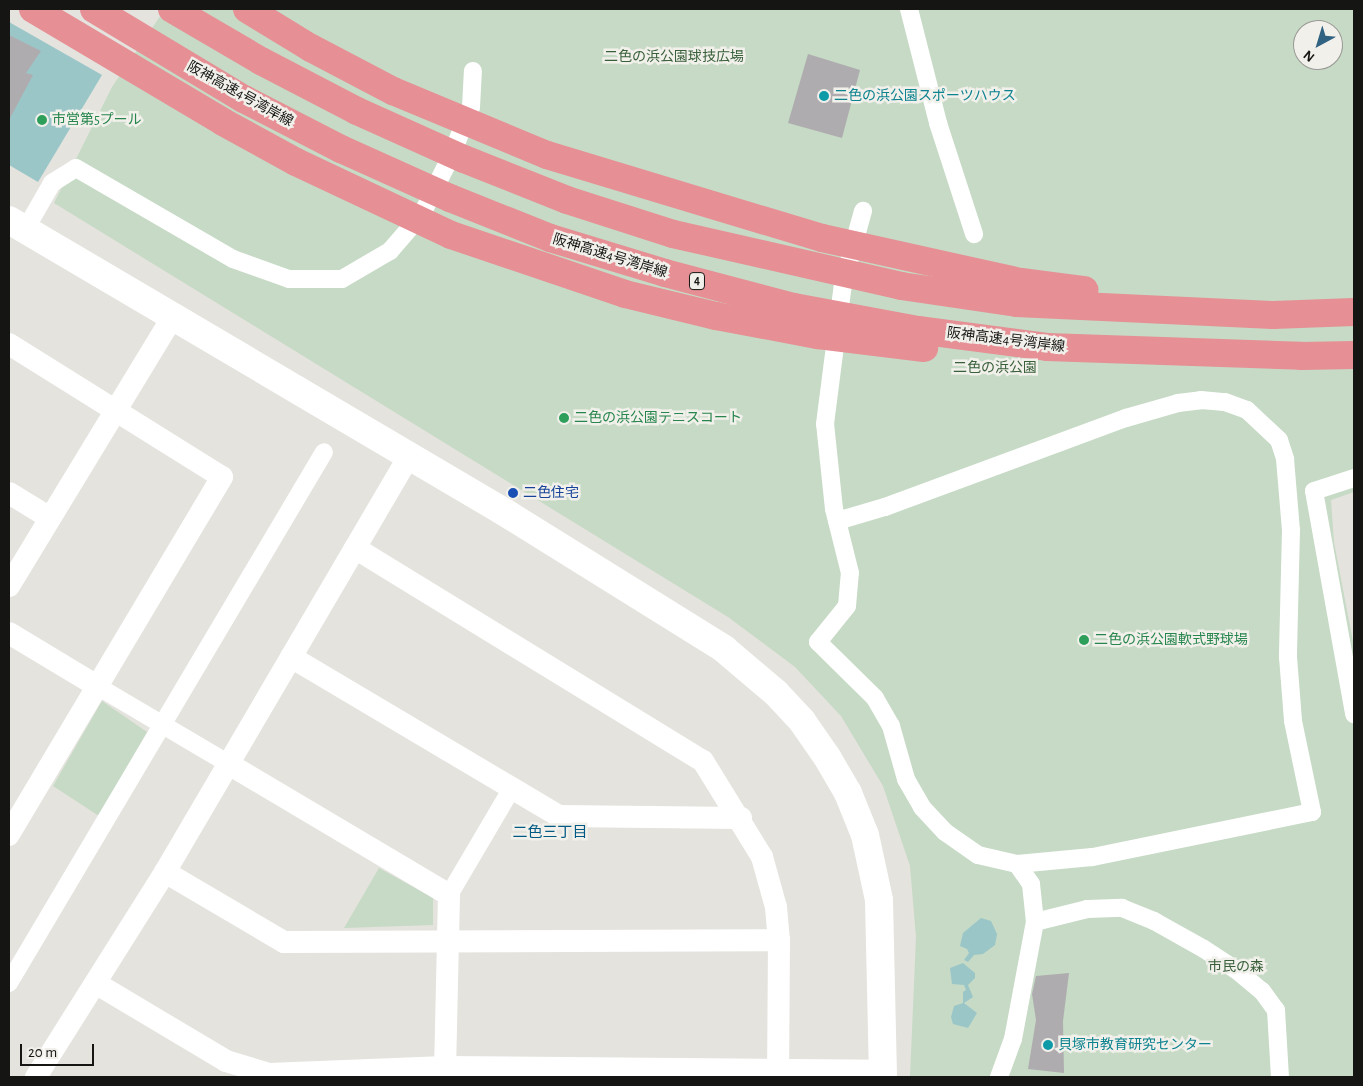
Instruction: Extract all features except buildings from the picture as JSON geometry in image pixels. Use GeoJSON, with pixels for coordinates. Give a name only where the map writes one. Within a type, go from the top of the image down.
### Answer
{"type":"FeatureCollection","features":[{"type":"Feature","properties":{"kind":"highway"},"geometry":{"type":"LineString","coordinates":[[33,9],[222,122],[363,195],[451,235],[625,294],[716,316],[919,348],[1010,354],[1174,352]]}},
{"type":"Feature","properties":{"kind":"highway","name":"阪神高速4号湾岸線"},"geometry":{"type":"LineString","coordinates":[[94,9],[244,99],[341,148],[450,198],[550,238],[803,309],[918,330],[1047,347],[1174,352],[1354,354]]}},
{"type":"Feature","properties":{"kind":"highway"},"geometry":{"type":"LineString","coordinates":[[172,9],[287,74],[437,147],[567,200],[673,234],[901,286],[1017,303],[1226,313],[1354,312]]}},
{"type":"Feature","properties":{"kind":"highway"},"geometry":{"type":"LineString","coordinates":[[248,9],[311,48],[393,91],[472,126],[628,181],[822,238],[1031,284],[1145,297],[1354,301]]}},
{"type":"Feature","properties":{"kind":"street"},"geometry":{"type":"LineString","coordinates":[[909,9],[938,123],[974,234]]}},
{"type":"Feature","properties":{"kind":"street"},"geometry":{"type":"LineString","coordinates":[[96,984],[226,1061],[269,1074],[445,1072],[883,1074],[879,900],[874,866],[848,793],[802,721],[751,669],[724,650],[409,456],[17,225],[52,183],[76,168],[233,259],[288,279],[342,279],[390,251],[422,214],[452,156],[471,107],[473,71]]}},
{"type":"Feature","properties":{"kind":"street"},"geometry":{"type":"LineString","coordinates":[[837,522],[885,507],[1126,418],[1178,403],[1201,400],[1225,402],[1248,410],[1279,440],[1285,459],[1291,530],[1288,666],[1293,721],[1312,812],[1092,857],[1017,864],[978,855],[945,832],[922,806],[906,779],[891,726],[875,698],[818,642],[847,606],[850,573],[837,522],[825,424],[843,283],[863,211]]}},
{"type":"Feature","properties":{"kind":"street"},"geometry":{"type":"LineString","coordinates":[[9,586],[173,316]]}},
{"type":"Feature","properties":{"kind":"street"},"geometry":{"type":"LineString","coordinates":[[9,344],[116,409],[222,477],[9,835]]}},
{"type":"Feature","properties":{"kind":"street"},"geometry":{"type":"LineString","coordinates":[[9,983],[324,452]]}},
{"type":"Feature","properties":{"kind":"street"},"geometry":{"type":"LineString","coordinates":[[36,1077],[165,872],[227,763],[409,456]]}},
{"type":"Feature","properties":{"kind":"street"},"geometry":{"type":"LineString","coordinates":[[1354,478],[1314,491],[1354,714]]}},
{"type":"Feature","properties":{"kind":"street"},"geometry":{"type":"LineString","coordinates":[[9,493],[50,518]]}},
{"type":"Feature","properties":{"kind":"street"},"geometry":{"type":"LineString","coordinates":[[355,548],[703,761],[741,818],[762,857],[776,907],[779,940],[778,1073]]}},
{"type":"Feature","properties":{"kind":"street"},"geometry":{"type":"LineString","coordinates":[[9,633],[449,895]]}},
{"type":"Feature","properties":{"kind":"street"},"geometry":{"type":"LineString","coordinates":[[291,657],[559,816],[741,818]]}},
{"type":"Feature","properties":{"kind":"street"},"geometry":{"type":"LineString","coordinates":[[445,1072],[449,895],[512,788]]}},
{"type":"Feature","properties":{"kind":"street"},"geometry":{"type":"LineString","coordinates":[[999,1077],[1013,1039],[1035,922],[1031,884],[1017,864]]}},
{"type":"Feature","properties":{"kind":"street"},"geometry":{"type":"LineString","coordinates":[[165,872],[284,942],[779,940]]}},
{"type":"Feature","properties":{"kind":"street"},"geometry":{"type":"LineString","coordinates":[[1035,922],[1087,909],[1122,908],[1154,921],[1204,949],[1239,972],[1262,991],[1276,1010],[1280,1077]]}},
{"type":"Feature","properties":{"kind":"green space","name":"二色の浜公園"},"geometry":{"type":"Polygon","coordinates":[[[165,9],[1354,9],[1354,492],[1331,500],[1334,542],[1354,647],[1354,1077],[910,1077],[916,937],[910,866],[883,786],[841,716],[795,667],[728,617],[54,203],[112,87],[165,9]]]}},
{"type":"Feature","properties":{"kind":"green space"},"geometry":{"type":"Polygon","coordinates":[[[102,701],[147,732],[99,816],[53,786],[102,701]]]}},
{"type":"Feature","properties":{"kind":"green space"},"geometry":{"type":"Polygon","coordinates":[[[379,868],[433,898],[433,925],[344,928],[379,868]]]}},
{"type":"Feature","properties":{"kind":"water","name":"市営第5プール"},"geometry":{"type":"Polygon","coordinates":[[[9,22],[102,75],[38,182],[9,165],[9,22]]]}},
{"type":"Feature","properties":{"kind":"water"},"geometry":{"type":"Polygon","coordinates":[[[981,918],[991,921],[997,934],[995,945],[983,954],[974,955],[968,962],[964,960],[969,953],[967,949],[960,946],[963,933],[981,918]]]}},
{"type":"Feature","properties":{"kind":"water"},"geometry":{"type":"Polygon","coordinates":[[[963,963],[975,973],[975,978],[968,985],[973,997],[964,1003],[977,1013],[968,1028],[953,1024],[951,1017],[954,1006],[963,1003],[963,992],[966,990],[964,985],[952,984],[950,968],[963,963]]]}},
{"type":"Feature","properties":{"kind":"place","name":"二色の浜公園スポーツハウス"},"geometry":{"type":"Point","coordinates":[824,96]}},
{"type":"Feature","properties":{"kind":"place","name":"市営第5プール"},"geometry":{"type":"Point","coordinates":[42,120]}},
{"type":"Feature","properties":{"kind":"place","name":"二色の浜公園テニスコート"},"geometry":{"type":"Point","coordinates":[564,418]}},
{"type":"Feature","properties":{"kind":"place","name":"二色住宅"},"geometry":{"type":"Point","coordinates":[513,493]}},
{"type":"Feature","properties":{"kind":"place","name":"二色の浜公園軟式野球場"},"geometry":{"type":"Point","coordinates":[1084,640]}},
{"type":"Feature","properties":{"kind":"place","name":"貝塚市教育研究センター"},"geometry":{"type":"Point","coordinates":[1048,1045]}},
{"type":"Feature","properties":{"kind":"district","name":"二色三丁目"},"geometry":{"type":"Point","coordinates":[550,833]}},
{"type":"Feature","properties":{"kind":"park label","name":"二色の浜公園球技広場"},"geometry":{"type":"Point","coordinates":[674,57]}},
{"type":"Feature","properties":{"kind":"park label","name":"市民の森"},"geometry":{"type":"Point","coordinates":[1236,967]}}]}
